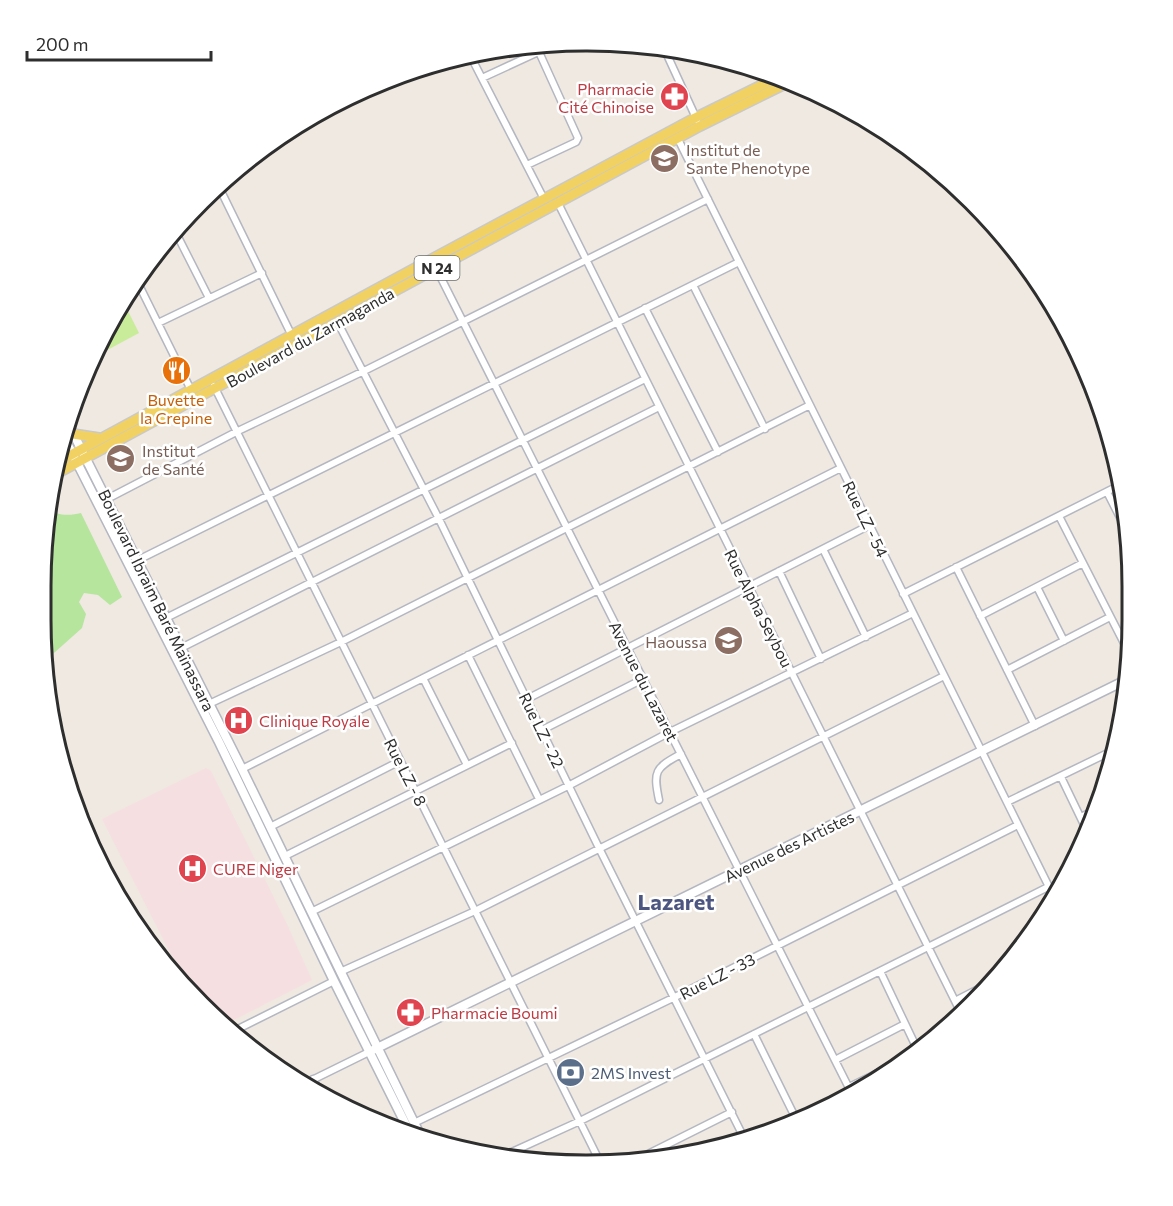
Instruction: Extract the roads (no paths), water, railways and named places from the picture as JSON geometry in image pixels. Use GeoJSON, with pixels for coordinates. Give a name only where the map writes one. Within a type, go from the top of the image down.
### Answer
{"type":"FeatureCollection","features":[{"type":"Feature","properties":{"kind":"main road","name":"Boulevard du Zarmaganda"},"geometry":{"type":"LineString","coordinates":[[64,470],[292,336],[544,200],[698,122],[767,82]]}},
{"type":"Feature","properties":{"kind":"main road","name":"Boulevard du Zarmaganda"},"geometry":{"type":"LineString","coordinates":[[67,457],[191,390],[213,384],[337,321],[678,139],[698,122],[778,87]]}},
{"type":"Feature","properties":{"kind":"main road"},"geometry":{"type":"LineString","coordinates":[[73,436],[99,438]]}},
{"type":"Feature","properties":{"kind":"main road","name":"Boulevard Ibraim Baré Maïnassara"},"geometry":{"type":"LineString","coordinates":[[71,441],[334,981],[416,1128]]}},
{"type":"Feature","properties":{"kind":"main road","name":"Boulevard Ibraim Baré Maïnassara"},"geometry":{"type":"LineString","coordinates":[[82,460],[107,499],[285,856],[340,972],[406,1124]]}},
{"type":"Feature","properties":{"kind":"main road","name":"Avenue des Artistes"},"geometry":{"type":"LineString","coordinates":[[373,1050],[1118,684]]}},
{"type":"Feature","properties":{"kind":"street"},"geometry":{"type":"LineString","coordinates":[[526,165],[576,142],[578,138],[539,53]]}},
{"type":"Feature","properties":{"kind":"street"},"geometry":{"type":"LineString","coordinates":[[482,78],[534,54]]}},
{"type":"Feature","properties":{"kind":"street"},"geometry":{"type":"LineString","coordinates":[[670,58],[698,122]]}},
{"type":"Feature","properties":{"kind":"street"},"geometry":{"type":"LineString","coordinates":[[474,63],[544,200]]}},
{"type":"Feature","properties":{"kind":"street","name":"Rue LZ - 54"},"geometry":{"type":"LineString","coordinates":[[678,139],[1048,886]]}},
{"type":"Feature","properties":{"kind":"street"},"geometry":{"type":"LineString","coordinates":[[223,194],[292,336]]}},
{"type":"Feature","properties":{"kind":"street"},"geometry":{"type":"LineString","coordinates":[[107,499],[238,431],[364,371],[708,199]]}},
{"type":"Feature","properties":{"kind":"street","name":"Rue Alpha Seybou"},"geometry":{"type":"LineString","coordinates":[[558,203],[957,1005]]}},
{"type":"Feature","properties":{"kind":"street"},"geometry":{"type":"LineString","coordinates":[[179,239],[209,298]]}},
{"type":"Feature","properties":{"kind":"street"},"geometry":{"type":"LineString","coordinates":[[138,560],[739,262]]}},
{"type":"Feature","properties":{"kind":"street","name":"Avenue du Lazaret"},"geometry":{"type":"LineString","coordinates":[[436,268],[848,1086]]}},
{"type":"Feature","properties":{"kind":"street"},"geometry":{"type":"LineString","coordinates":[[158,323],[262,273]]}},
{"type":"Feature","properties":{"kind":"street"},"geometry":{"type":"LineString","coordinates":[[693,285],[765,429]]}},
{"type":"Feature","properties":{"kind":"street"},"geometry":{"type":"LineString","coordinates":[[141,289],[191,390]]}},
{"type":"Feature","properties":{"kind":"street"},"geometry":{"type":"LineString","coordinates":[[645,308],[718,452]]}},
{"type":"Feature","properties":{"kind":"street","name":"Rue LZ - 22"},"geometry":{"type":"LineString","coordinates":[[337,321],[438,517],[599,848],[741,1132]]}},
{"type":"Feature","properties":{"kind":"street"},"geometry":{"type":"LineString","coordinates":[[166,618],[645,379]]}},
{"type":"Feature","properties":{"kind":"street","name":"Rue LZ - 8"},"geometry":{"type":"LineString","coordinates":[[213,384],[596,1155]]}},
{"type":"Feature","properties":{"kind":"street"},"geometry":{"type":"LineString","coordinates":[[209,704],[341,642],[810,405]]}},
{"type":"Feature","properties":{"kind":"street"},"geometry":{"type":"LineString","coordinates":[[181,648],[659,407]]}},
{"type":"Feature","properties":{"kind":"street"},"geometry":{"type":"LineString","coordinates":[[242,769],[841,468]]}},
{"type":"Feature","properties":{"kind":"street"},"geometry":{"type":"LineString","coordinates":[[903,594],[1113,489]]}},
{"type":"Feature","properties":{"kind":"street"},"geometry":{"type":"LineString","coordinates":[[1107,492],[1116,509]]}},
{"type":"Feature","properties":{"kind":"street"},"geometry":{"type":"LineString","coordinates":[[1059,516],[1121,638]]}},
{"type":"Feature","properties":{"kind":"street"},"geometry":{"type":"LineString","coordinates":[[527,699],[870,525]]}},
{"type":"Feature","properties":{"kind":"street"},"geometry":{"type":"LineString","coordinates":[[823,549],[866,637]]}},
{"type":"Feature","properties":{"kind":"street"},"geometry":{"type":"LineString","coordinates":[[980,616],[1083,563]]}},
{"type":"Feature","properties":{"kind":"street"},"geometry":{"type":"LineString","coordinates":[[956,567],[1035,726]]}},
{"type":"Feature","properties":{"kind":"street"},"geometry":{"type":"LineString","coordinates":[[779,571],[821,659]]}},
{"type":"Feature","properties":{"kind":"street"},"geometry":{"type":"LineString","coordinates":[[1037,587],[1064,641]]}},
{"type":"Feature","properties":{"kind":"street"},"geometry":{"type":"LineString","coordinates":[[311,912],[444,848],[670,732],[913,613]]}},
{"type":"Feature","properties":{"kind":"street"},"geometry":{"type":"LineString","coordinates":[[1007,670],[1110,617]]}},
{"type":"Feature","properties":{"kind":"street"},"geometry":{"type":"LineString","coordinates":[[468,655],[539,799]]}},
{"type":"Feature","properties":{"kind":"street"},"geometry":{"type":"LineString","coordinates":[[340,972],[475,911],[944,676]]}},
{"type":"Feature","properties":{"kind":"street"},"geometry":{"type":"LineString","coordinates":[[423,678],[467,765]]}},
{"type":"Feature","properties":{"kind":"street"},"geometry":{"type":"LineString","coordinates":[[542,730],[643,679]]}},
{"type":"Feature","properties":{"kind":"street"},"geometry":{"type":"LineString","coordinates":[[285,856],[512,743]]}},
{"type":"Feature","properties":{"kind":"street"},"geometry":{"type":"LineString","coordinates":[[659,800],[655,775],[664,763],[681,754]]}},
{"type":"Feature","properties":{"kind":"street"},"geometry":{"type":"LineString","coordinates":[[1007,802],[1105,755]]}},
{"type":"Feature","properties":{"kind":"street"},"geometry":{"type":"LineString","coordinates":[[270,826],[400,761]]}},
{"type":"Feature","properties":{"kind":"street"},"geometry":{"type":"LineString","coordinates":[[1061,777],[1082,820]]}},
{"type":"Feature","properties":{"kind":"street","name":"Rue LZ - 33"},"geometry":{"type":"LineString","coordinates":[[414,1123],[675,997],[1018,825]]}},
{"type":"Feature","properties":{"kind":"street"},"geometry":{"type":"LineString","coordinates":[[517,1150],[580,1121],[1048,886]]}},
{"type":"Feature","properties":{"kind":"street"},"geometry":{"type":"LineString","coordinates":[[880,971],[914,1042]]}},
{"type":"Feature","properties":{"kind":"street"},"geometry":{"type":"LineString","coordinates":[[240,1028],[334,981]]}},
{"type":"Feature","properties":{"kind":"street"},"geometry":{"type":"LineString","coordinates":[[955,1000],[970,993]]}},
{"type":"Feature","properties":{"kind":"street"},"geometry":{"type":"LineString","coordinates":[[835,1060],[905,1024]]}},
{"type":"Feature","properties":{"kind":"street"},"geometry":{"type":"LineString","coordinates":[[754,1034],[793,1113]]}},
{"type":"Feature","properties":{"kind":"street"},"geometry":{"type":"LineString","coordinates":[[313,1079],[373,1050]]}},
{"type":"Feature","properties":{"kind":"street"},"geometry":{"type":"LineString","coordinates":[[656,1150],[732,1112]]}},
{"type":"Feature","properties":{"kind":"place","name":"Pharmacie Cité Chinoise"},"geometry":{"type":"Point","coordinates":[675,97]}},
{"type":"Feature","properties":{"kind":"place","name":"Institut de Sante Phenotype"},"geometry":{"type":"Point","coordinates":[665,158]}},
{"type":"Feature","properties":{"kind":"place","name":"Buvette la Crepine"},"geometry":{"type":"Point","coordinates":[176,371]}},
{"type":"Feature","properties":{"kind":"place","name":"Institut de Santé"},"geometry":{"type":"Point","coordinates":[121,459]}},
{"type":"Feature","properties":{"kind":"place","name":"Haoussa"},"geometry":{"type":"Point","coordinates":[728,641]}},
{"type":"Feature","properties":{"kind":"place","name":"Clinique Royale"},"geometry":{"type":"Point","coordinates":[238,720]}},
{"type":"Feature","properties":{"kind":"place","name":"CURE Niger"},"geometry":{"type":"Point","coordinates":[192,868]}},
{"type":"Feature","properties":{"kind":"place","name":"Pharmacie Boumi"},"geometry":{"type":"Point","coordinates":[410,1012]}},
{"type":"Feature","properties":{"kind":"place","name":"2MS Invest"},"geometry":{"type":"Point","coordinates":[570,1072]}},
{"type":"Feature","properties":{"kind":"district","name":"Lazaret"},"geometry":{"type":"Point","coordinates":[676,901]}}]}
